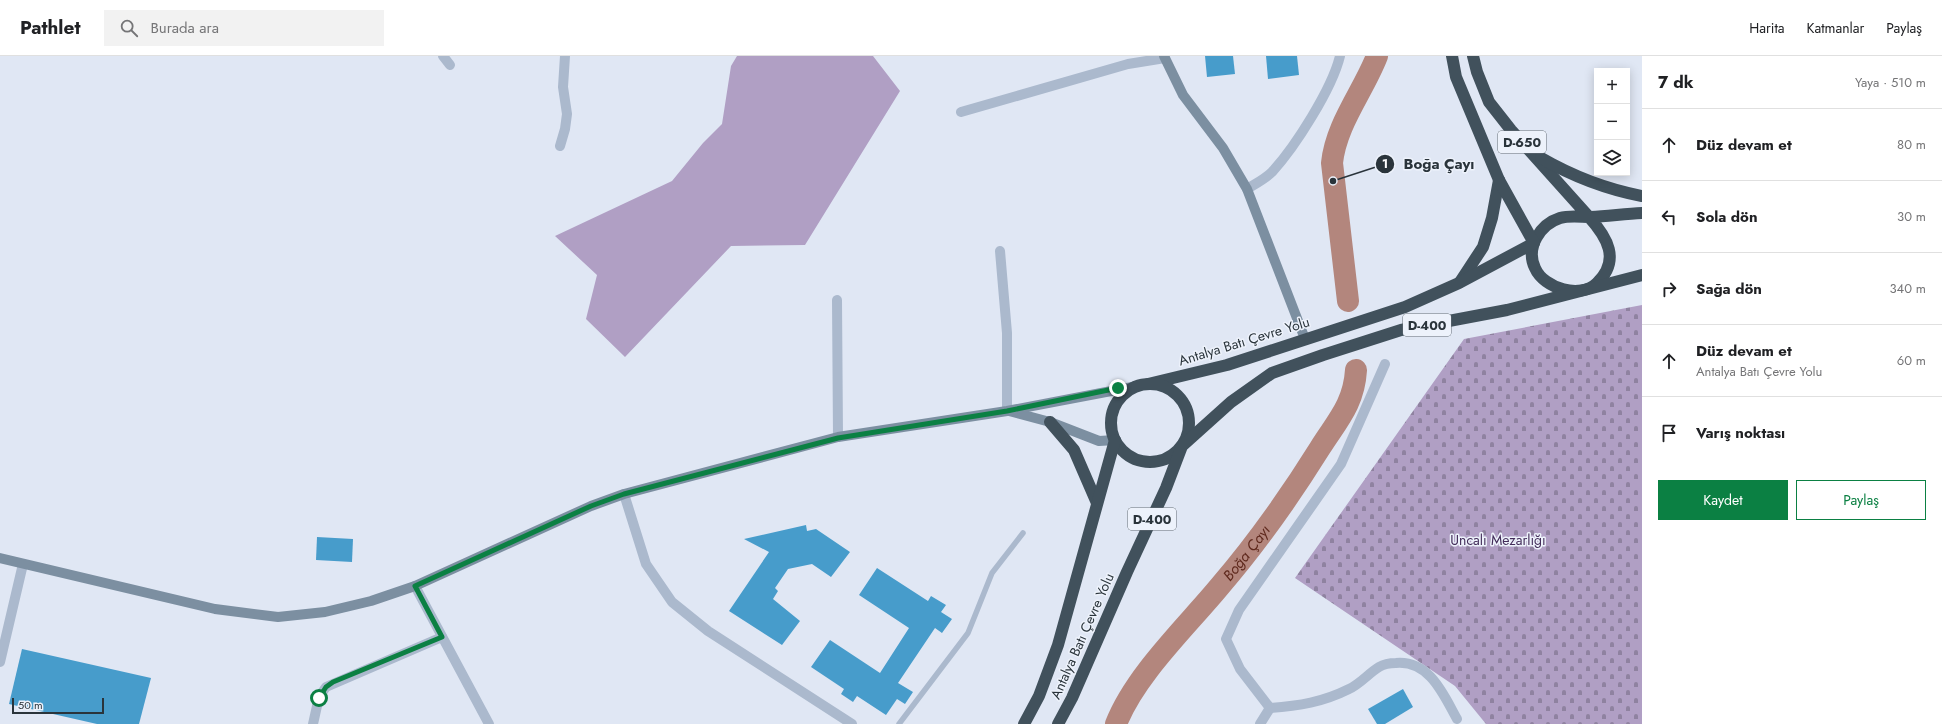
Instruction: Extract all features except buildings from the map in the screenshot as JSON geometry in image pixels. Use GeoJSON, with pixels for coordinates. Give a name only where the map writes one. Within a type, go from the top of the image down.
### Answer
{"type":"FeatureCollection","features":[{"type":"Feature","properties":{"kind":"highway"},"geometry":{"type":"LineString","coordinates":[[1452,56],[1456,77],[1499,180],[1534,243]]}},
{"type":"Feature","properties":{"kind":"highway","name":"D-650"},"geometry":{"type":"LineString","coordinates":[[1473,56],[1488,102],[1510,130],[1589,217]]}},
{"type":"Feature","properties":{"kind":"highway"},"geometry":{"type":"LineString","coordinates":[[1532,154],[1590,183],[1616,191],[1642,196]]}},
{"type":"Feature","properties":{"kind":"highway"},"geometry":{"type":"LineString","coordinates":[[1459,283],[1483,247],[1492,218],[1499,180]]}},
{"type":"Feature","properties":{"kind":"highway"},"geometry":{"type":"LineString","coordinates":[[1642,212],[1589,217],[1562,217],[1550,222],[1539,232],[1534,243],[1532,259],[1534,268],[1542,278],[1563,289],[1586,290],[1642,275]]}},
{"type":"Feature","properties":{"kind":"highway","name":"D-400"},"geometry":{"type":"LineString","coordinates":[[1586,290],[1598,283],[1605,273],[1609,261],[1609,249],[1605,237],[1589,217]]}},
{"type":"Feature","properties":{"kind":"highway","name":"Antalya Batı Çevre Yolu"},"geometry":{"type":"LineString","coordinates":[[1148,384],[1227,365],[1404,307],[1459,283],[1534,243]]}},
{"type":"Feature","properties":{"kind":"highway","name":"Antalya Batı Çevre Yolu"},"geometry":{"type":"LineString","coordinates":[[1058,724],[1072,698],[1127,572],[1166,488],[1182,446],[1225,407],[1272,373],[1401,330],[1507,310],[1586,290]]}},
{"type":"Feature","properties":{"kind":"highway"},"geometry":{"type":"LineString","coordinates":[[1115,440],[1124,452],[1132,458],[1150,462],[1167,458],[1182,446],[1187,437],[1189,415],[1182,401],[1171,390],[1159,385],[1148,384]]}},
{"type":"Feature","properties":{"kind":"highway","name":"D-400"},"geometry":{"type":"LineString","coordinates":[[1024,724],[1039,696],[1058,645],[1115,440],[1111,428],[1111,418],[1118,401],[1124,394],[1135,387],[1148,384]]}},
{"type":"Feature","properties":{"kind":"highway"},"geometry":{"type":"LineString","coordinates":[[1050,422],[1074,450],[1097,503]]}},
{"type":"Feature","properties":{"kind":"main road"},"geometry":{"type":"LineString","coordinates":[[1164,57],[1182,95],[1223,148],[1247,189],[1306,339]]}},
{"type":"Feature","properties":{"kind":"main road","name":"Antalya Batı Çevre Yolu"},"geometry":{"type":"LineString","coordinates":[[0,558],[214,609],[278,617],[325,612],[371,601],[415,586],[591,506],[624,494],[838,438],[1007,411],[1148,384]]}},
{"type":"Feature","properties":{"kind":"main road"},"geometry":{"type":"LineString","coordinates":[[1007,411],[1050,422],[1099,441],[1115,440]]}},
{"type":"Feature","properties":{"kind":"street"},"geometry":{"type":"LineString","coordinates":[[443,56],[450,65]]}},
{"type":"Feature","properties":{"kind":"street"},"geometry":{"type":"LineString","coordinates":[[560,146],[565,129],[567,114],[563,87],[565,56]]}},
{"type":"Feature","properties":{"kind":"street"},"geometry":{"type":"LineString","coordinates":[[1247,189],[1271,173],[1292,146],[1324,94],[1340,56]]}},
{"type":"Feature","properties":{"kind":"street"},"geometry":{"type":"LineString","coordinates":[[961,112],[1128,64],[1164,57]]}},
{"type":"Feature","properties":{"kind":"street"},"geometry":{"type":"LineString","coordinates":[[1000,251],[1007,333],[1007,411]]}},
{"type":"Feature","properties":{"kind":"street"},"geometry":{"type":"LineString","coordinates":[[837,300],[838,438]]}},
{"type":"Feature","properties":{"kind":"street"},"geometry":{"type":"LineString","coordinates":[[1270,708],[1240,669],[1226,639],[1240,610],[1341,464],[1385,364]]}},
{"type":"Feature","properties":{"kind":"street"},"geometry":{"type":"LineString","coordinates":[[624,494],[646,564],[672,602],[708,631],[852,724]]}},
{"type":"Feature","properties":{"kind":"street"},"geometry":{"type":"LineString","coordinates":[[0,662],[23,564]]}},
{"type":"Feature","properties":{"kind":"street"},"geometry":{"type":"LineString","coordinates":[[415,586],[489,724]]}},
{"type":"Feature","properties":{"kind":"street"},"geometry":{"type":"LineString","coordinates":[[312,724],[319,698],[326,687],[442,637]]}},
{"type":"Feature","properties":{"kind":"street"},"geometry":{"type":"LineString","coordinates":[[1270,708],[1302,706],[1328,699],[1351,688],[1380,666],[1404,662],[1417,667],[1433,678],[1457,720]]}},
{"type":"Feature","properties":{"kind":"street"},"geometry":{"type":"LineString","coordinates":[[1260,724],[1270,708]]}},
{"type":"Feature","properties":{"kind":"lane"},"geometry":{"type":"LineString","coordinates":[[899,724],[968,633],[992,573],[1023,533]]}},
{"type":"Feature","properties":{"kind":"green space"},"geometry":{"type":"Polygon","coordinates":[[[737,56],[873,56],[900,91],[805,245],[731,246],[625,357],[586,319],[597,275],[555,236],[672,181],[703,143],[722,124],[731,66],[737,56]]]}},
{"type":"Feature","properties":{"kind":"green space","name":"Uncalı Mezarlığı"},"geometry":{"type":"Polygon","coordinates":[[[1642,305],[1642,724],[1486,724],[1455,686],[1295,578],[1464,339],[1642,305]]]}},
{"type":"Feature","properties":{"kind":"waterway","name":"Boğa Çayı"},"geometry":{"type":"LineString","coordinates":[[1348,301],[1332,163],[1344,121],[1377,56]]}},
{"type":"Feature","properties":{"kind":"waterway","name":"Boğa Çayı"},"geometry":{"type":"LineString","coordinates":[[1116,724],[1136,687],[1149,669],[1247,553],[1297,484],[1344,412],[1352,393],[1356,370]]}},
{"type":"Feature","properties":{"kind":"place","name":"Boğa Çayı"},"geometry":{"type":"Point","coordinates":[1333,181]}},
{"type":"Feature","properties":{"kind":"route"},"geometry":{"type":"LineString","coordinates":[[319,698],[326,687],[333,682],[442,637],[415,586],[591,506],[624,494],[838,438],[1007,411],[1118,388]]}}]}
